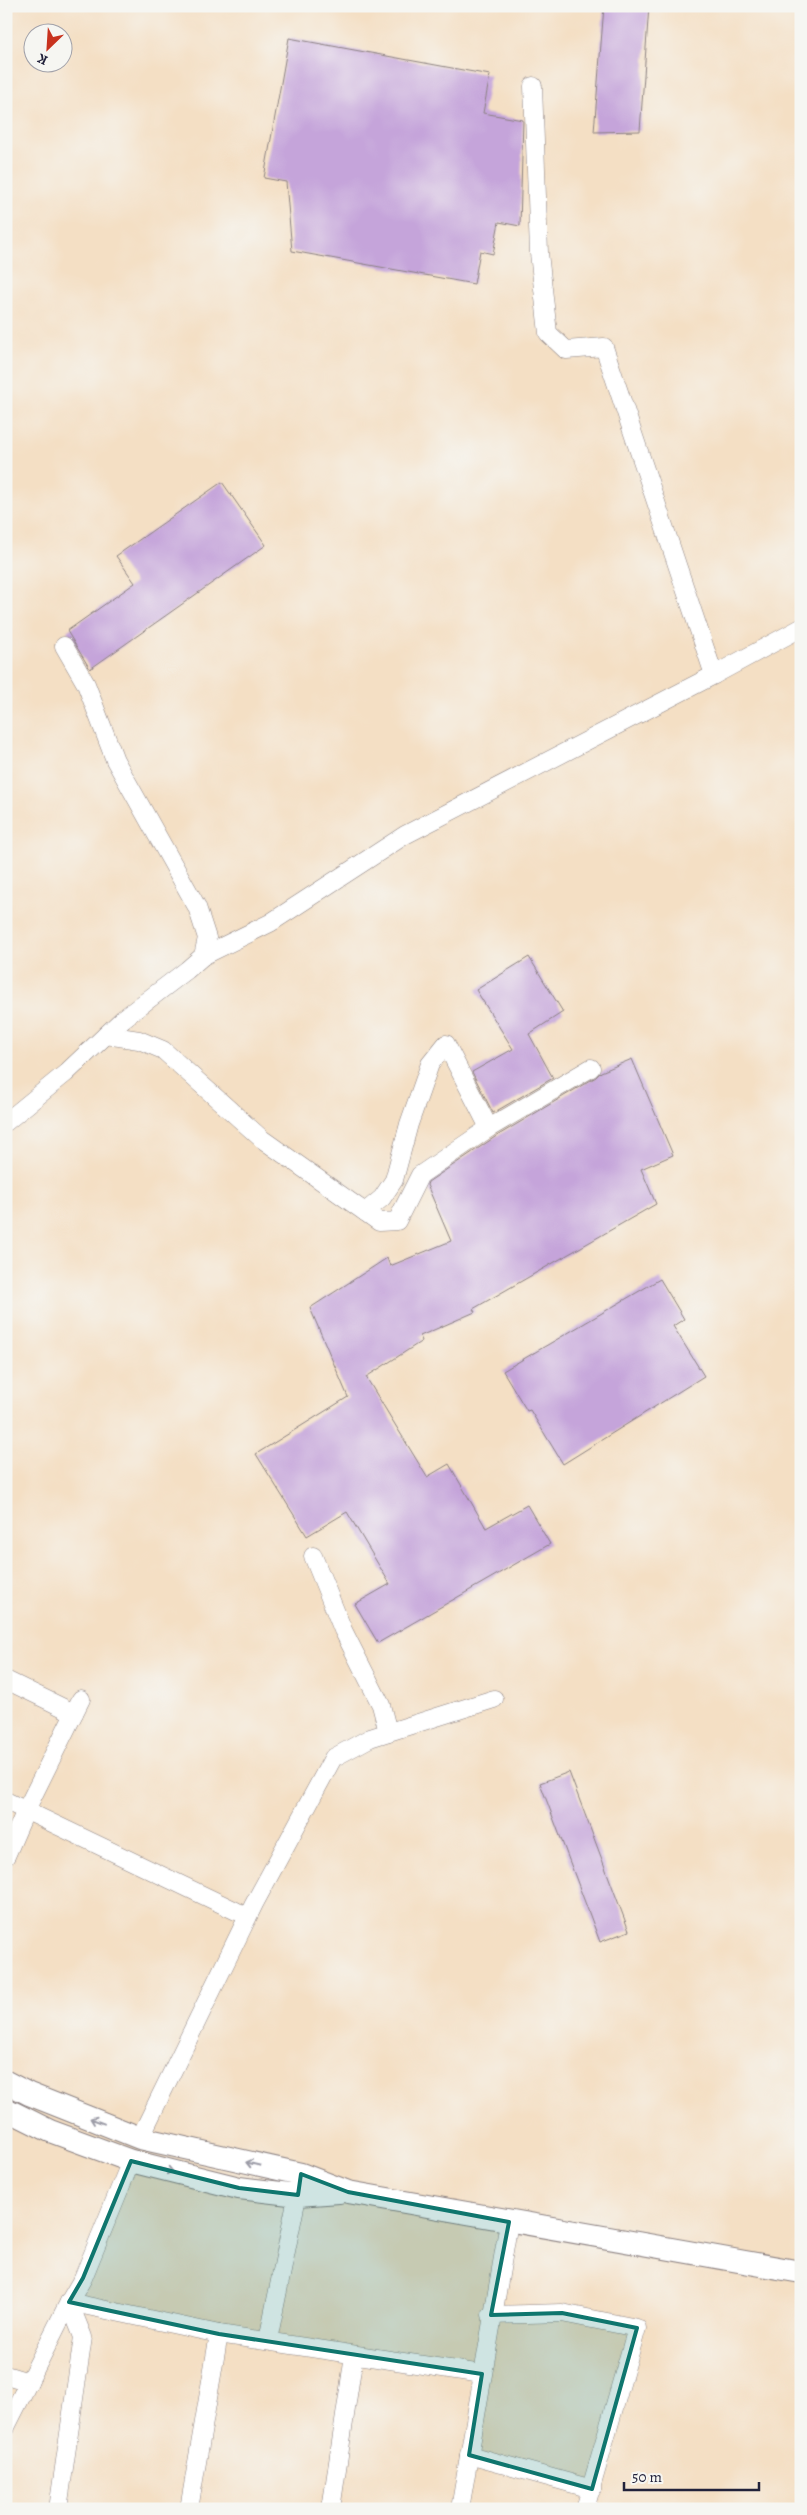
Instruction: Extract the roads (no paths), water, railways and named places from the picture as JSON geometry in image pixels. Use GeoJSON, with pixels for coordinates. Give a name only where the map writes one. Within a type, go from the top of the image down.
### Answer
{"type":"FeatureCollection","features":[{"type":"Feature","properties":{"kind":"street"},"geometry":{"type":"LineString","coordinates":[[533,86],[539,253],[548,333],[566,350],[604,347],[714,675]]}},
{"type":"Feature","properties":{"kind":"street"},"geometry":{"type":"LineString","coordinates":[[6,1122],[66,1073],[106,1035],[203,956],[270,923],[404,835],[801,628]]}},
{"type":"Feature","properties":{"kind":"street"},"geometry":{"type":"LineString","coordinates":[[64,646],[86,684],[115,760],[197,907],[207,938],[203,956]]}},
{"type":"Feature","properties":{"kind":"street"},"geometry":{"type":"LineString","coordinates":[[106,1035],[139,1040],[163,1050],[262,1140],[379,1222],[397,1221],[420,1175],[489,1128],[591,1068]]}},
{"type":"Feature","properties":{"kind":"street"},"geometry":{"type":"LineString","coordinates":[[365,1212],[382,1198],[394,1180],[409,1124],[430,1064],[446,1044],[489,1128]]}},
{"type":"Feature","properties":{"kind":"street"},"geometry":{"type":"LineString","coordinates":[[313,1556],[343,1630],[381,1705],[388,1732]]}},
{"type":"Feature","properties":{"kind":"street"},"geometry":{"type":"LineString","coordinates":[[6,1680],[78,1706],[26,1810],[6,1856]]}},
{"type":"Feature","properties":{"kind":"street"},"geometry":{"type":"LineString","coordinates":[[140,2138],[254,1904],[333,1758],[370,1738],[494,1699]]}},
{"type":"Feature","properties":{"kind":"street"},"geometry":{"type":"LineString","coordinates":[[6,1801],[236,1911]]}},
{"type":"Feature","properties":{"kind":"street"},"geometry":{"type":"LineString","coordinates":[[6,2082],[29,2094],[140,2138],[299,2185],[801,2272]]}},
{"type":"Feature","properties":{"kind":"street"},"geometry":{"type":"LineString","coordinates":[[6,2109],[50,2131],[131,2161],[239,2188],[299,2185]]}},
{"type":"Feature","properties":{"kind":"street"},"geometry":{"type":"LineString","coordinates":[[6,2427],[69,2302],[84,2278],[131,2161]]}},
{"type":"Feature","properties":{"kind":"street"},"geometry":{"type":"LineString","coordinates":[[268,2340],[299,2185]]}},
{"type":"Feature","properties":{"kind":"street"},"geometry":{"type":"LineString","coordinates":[[460,2509],[491,2315],[509,2222]]}},
{"type":"Feature","properties":{"kind":"street"},"geometry":{"type":"LineString","coordinates":[[69,2302],[219,2334],[482,2374]]}},
{"type":"Feature","properties":{"kind":"street"},"geometry":{"type":"LineString","coordinates":[[58,2509],[83,2337],[69,2302]]}},
{"type":"Feature","properties":{"kind":"street"},"geometry":{"type":"LineString","coordinates":[[491,2315],[562,2313],[637,2328],[585,2509]]}},
{"type":"Feature","properties":{"kind":"street"},"geometry":{"type":"LineString","coordinates":[[189,2509],[219,2334]]}},
{"type":"Feature","properties":{"kind":"street"},"geometry":{"type":"LineString","coordinates":[[331,2509],[354,2356]]}},
{"type":"Feature","properties":{"kind":"street"},"geometry":{"type":"LineString","coordinates":[[6,2375],[29,2382]]}},
{"type":"Feature","properties":{"kind":"street"},"geometry":{"type":"LineString","coordinates":[[469,2455],[592,2489]]}}]}
